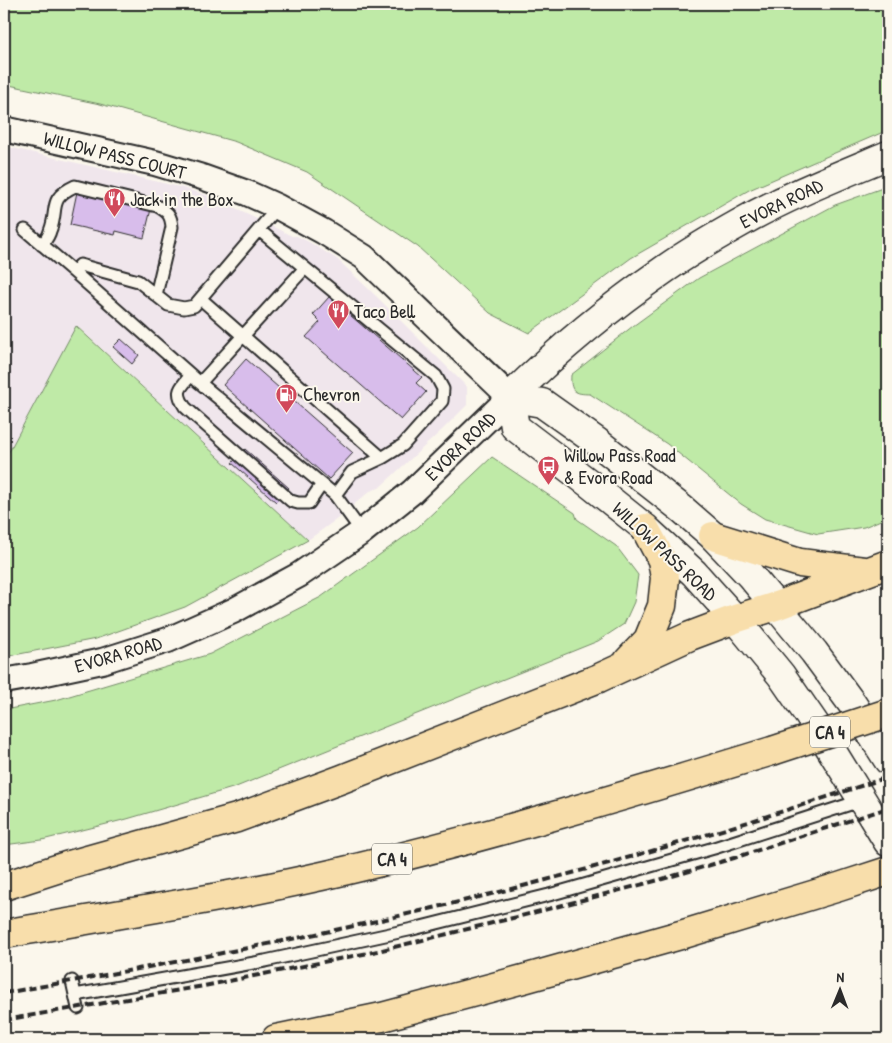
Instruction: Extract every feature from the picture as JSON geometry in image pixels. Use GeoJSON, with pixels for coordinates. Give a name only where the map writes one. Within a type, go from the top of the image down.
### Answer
{"type":"FeatureCollection","features":[{"type":"Feature","properties":{"kind":"highway"},"geometry":{"type":"LineString","coordinates":[[620,669],[648,640],[662,606],[665,578],[662,560],[645,528]]}},
{"type":"Feature","properties":{"kind":"highway"},"geometry":{"type":"LineString","coordinates":[[713,536],[800,563],[878,568]]}},
{"type":"Feature","properties":{"kind":"highway"},"geometry":{"type":"LineString","coordinates":[[4,886],[66,866],[237,818],[342,779],[620,669],[690,636],[735,618],[776,606],[878,568]]}},
{"type":"Feature","properties":{"kind":"highway","name":"CA 4"},"geometry":{"type":"LineString","coordinates":[[4,934],[214,898],[347,870],[626,796],[888,713]]}},
{"type":"Feature","properties":{"kind":"highway"},"geometry":{"type":"LineString","coordinates":[[276,1039],[382,1017],[527,978],[684,934],[888,871]]}},
{"type":"Feature","properties":{"kind":"street","name":"WILLOW PASS COURT"},"geometry":{"type":"LineString","coordinates":[[4,129],[155,163],[247,193],[278,207],[364,257],[510,397]]}},
{"type":"Feature","properties":{"kind":"street","name":"EVORA ROAD"},"geometry":{"type":"LineString","coordinates":[[4,681],[102,661],[168,640],[233,611],[299,575],[362,532],[412,492],[550,359],[618,303],[666,268],[741,222],[808,188],[888,155]]}},
{"type":"Feature","properties":{"kind":"street","name":"WILLOW PASS ROAD"},"geometry":{"type":"LineString","coordinates":[[888,760],[814,652],[750,575],[713,536],[613,454],[551,409],[542,403],[510,397],[515,427],[645,528],[694,573],[735,618],[781,675],[819,730],[888,842]]}},
{"type":"Feature","properties":{"kind":"lane"},"geometry":{"type":"LineString","coordinates":[[42,245],[50,231],[57,199],[66,190],[75,186],[157,206],[166,211],[171,219],[172,227],[156,295]]}},
{"type":"Feature","properties":{"kind":"lane"},"geometry":{"type":"LineString","coordinates":[[74,272],[80,265],[138,281],[168,305],[184,308],[194,306],[278,207]]}},
{"type":"Feature","properties":{"kind":"lane"},"geometry":{"type":"LineString","coordinates":[[25,230],[196,379],[335,495],[362,532]]}},
{"type":"Feature","properties":{"kind":"lane"},"geometry":{"type":"LineString","coordinates":[[259,230],[436,376],[443,389],[442,401],[403,445],[382,458],[352,472],[335,495]]}},
{"type":"Feature","properties":{"kind":"lane"},"geometry":{"type":"LineString","coordinates":[[305,268],[243,336],[196,379],[180,390],[179,397],[185,406],[291,501],[298,503],[309,502],[322,484]]}},
{"type":"Feature","properties":{"kind":"lane"},"geometry":{"type":"LineString","coordinates":[[201,299],[382,458]]}},
{"type":"Feature","properties":{"kind":"lane"},"geometry":{"type":"LineString","coordinates":[[75,994],[265,961],[549,895],[714,848],[863,800]]}},
{"type":"Feature","properties":{"kind":"lane"},"geometry":{"type":"LineString","coordinates":[[72,981],[78,1008]]}},
{"type":"Feature","properties":{"kind":"shaded area"},"geometry":{"type":"Polygon","coordinates":[[[4,146],[180,187],[229,202],[238,210],[292,236],[297,236],[309,242],[337,259],[467,387],[467,405],[379,488],[370,491],[337,519],[308,540],[77,326],[4,461],[4,146]]]}},
{"type":"Feature","properties":{"kind":"green space"},"geometry":{"type":"Polygon","coordinates":[[[4,4],[888,4],[888,130],[749,190],[631,258],[529,333],[490,313],[418,247],[307,172],[236,142],[100,104],[4,84],[4,4]]]}},
{"type":"Feature","properties":{"kind":"green space"},"geometry":{"type":"Polygon","coordinates":[[[888,186],[888,517],[864,527],[818,534],[765,519],[741,504],[667,444],[590,394],[577,392],[572,388],[571,375],[633,326],[699,278],[835,205],[888,186]]]}},
{"type":"Feature","properties":{"kind":"green space"},"geometry":{"type":"Polygon","coordinates":[[[76,326],[308,540],[185,607],[96,639],[4,657],[4,461],[76,326]]]}},
{"type":"Feature","properties":{"kind":"green space"},"geometry":{"type":"Polygon","coordinates":[[[492,457],[575,513],[577,519],[616,546],[638,575],[634,602],[624,624],[598,641],[236,787],[127,819],[42,840],[4,845],[4,710],[56,700],[210,654],[321,597],[418,527],[492,457]]]}},
{"type":"Feature","properties":{"kind":"building"},"geometry":{"type":"Polygon","coordinates":[[[77,192],[151,209],[144,238],[116,231],[115,235],[70,225],[77,192]]]}},
{"type":"Feature","properties":{"kind":"building"},"geometry":{"type":"Polygon","coordinates":[[[329,297],[422,377],[416,383],[426,392],[401,420],[306,337],[320,322],[313,315],[329,297]]]}},
{"type":"Feature","properties":{"kind":"building"},"geometry":{"type":"Polygon","coordinates":[[[121,339],[139,355],[132,364],[113,347],[121,339]]]}},
{"type":"Feature","properties":{"kind":"building"},"geometry":{"type":"Polygon","coordinates":[[[246,359],[353,453],[329,479],[223,385],[246,359]]]}},
{"type":"Feature","properties":{"kind":"building"},"geometry":{"type":"Polygon","coordinates":[[[245,449],[289,488],[276,502],[232,463],[245,449]]]}},
{"type":"Feature","properties":{"kind":"railway"},"geometry":{"type":"LineString","coordinates":[[4,993],[261,945],[452,904],[656,850],[888,777]]}},
{"type":"Feature","properties":{"kind":"railway"},"geometry":{"type":"LineString","coordinates":[[4,1020],[204,986],[378,951],[659,880],[734,858],[888,808]]}},
{"type":"Feature","properties":{"kind":"place","name":"Jack in the Box"},"geometry":{"type":"Point","coordinates":[114,218]}},
{"type":"Feature","properties":{"kind":"place","name":"Taco Bell"},"geometry":{"type":"Point","coordinates":[338,330]}},
{"type":"Feature","properties":{"kind":"place","name":"Chevron"},"geometry":{"type":"Point","coordinates":[287,413]}},
{"type":"Feature","properties":{"kind":"place","name":"Willow Pass Road & Evora Road"},"geometry":{"type":"Point","coordinates":[548,485]}}]}
